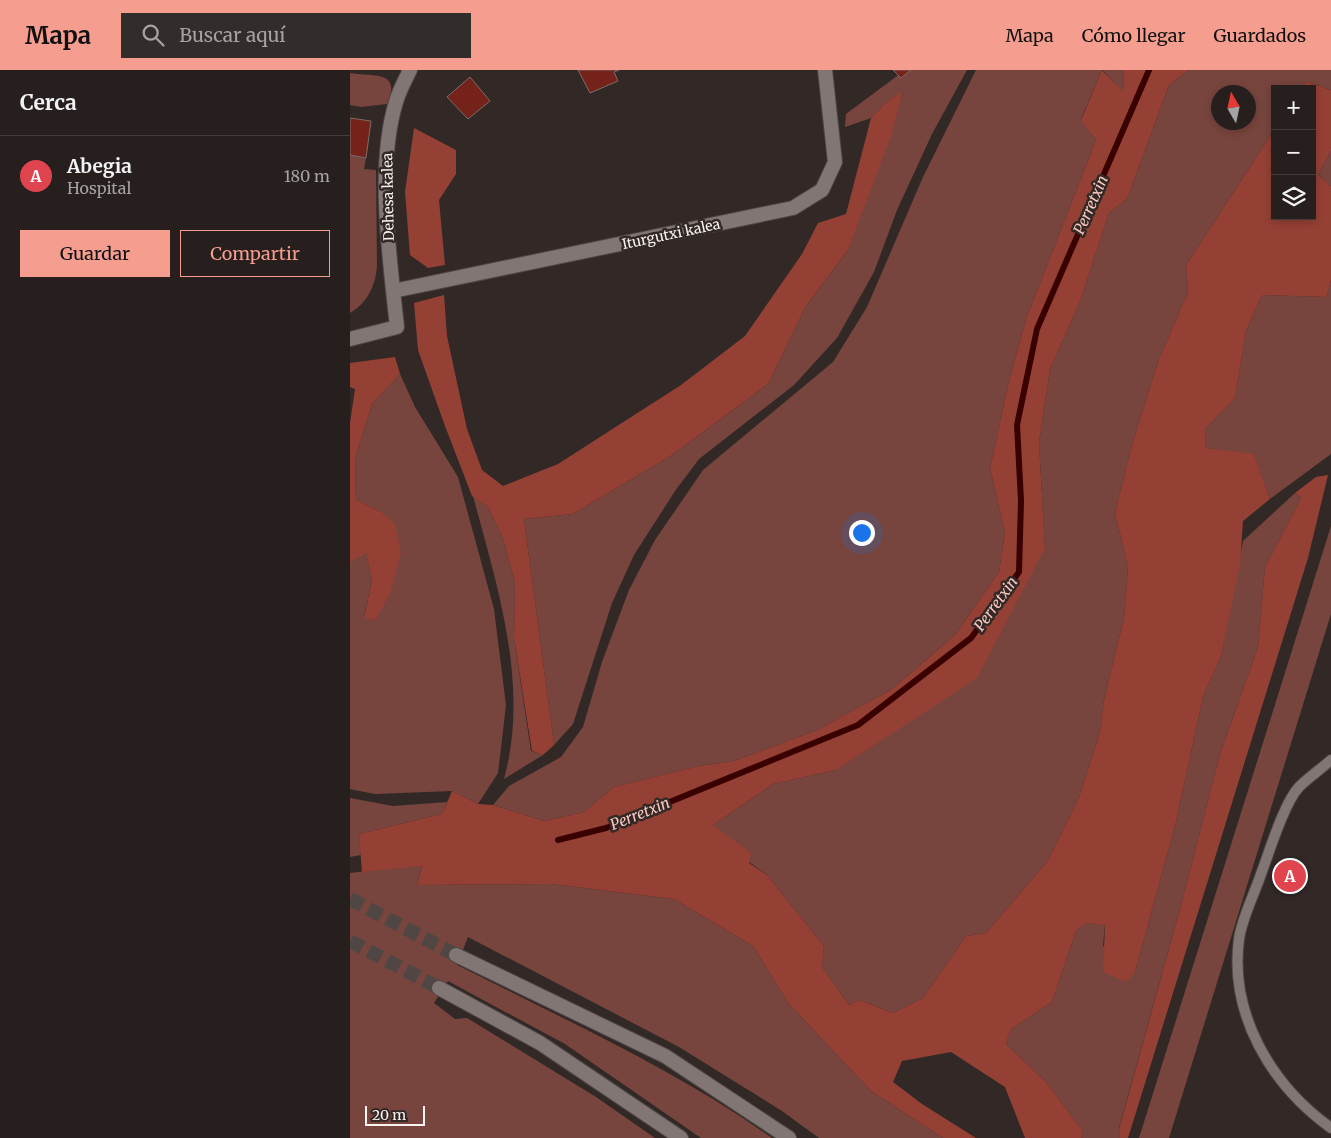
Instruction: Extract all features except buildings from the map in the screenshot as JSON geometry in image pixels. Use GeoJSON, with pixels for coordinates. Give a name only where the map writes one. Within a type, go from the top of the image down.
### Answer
{"type":"FeatureCollection","features":[{"type":"Feature","properties":{"kind":"street","name":"Dehesa kalea"},"geometry":{"type":"LineString","coordinates":[[350,339],[397,327],[387,231],[388,148],[396,102],[410,70]]}},
{"type":"Feature","properties":{"kind":"street","name":"Iturgutxi kalea"},"geometry":{"type":"LineString","coordinates":[[393,291],[793,208],[822,190],[836,162],[825,70]]}},
{"type":"Feature","properties":{"kind":"street"},"geometry":{"type":"LineString","coordinates":[[456,955],[664,1056],[789,1138]]}},
{"type":"Feature","properties":{"kind":"street"},"geometry":{"type":"LineString","coordinates":[[439,988],[540,1043],[681,1138]]}},
{"type":"Feature","properties":{"kind":"lane"},"geometry":{"type":"LineString","coordinates":[[1331,760],[1298,789],[1276,831],[1240,937],[1237,971],[1242,1003],[1254,1036],[1268,1063],[1291,1093],[1331,1128]]}},
{"type":"Feature","properties":{"kind":"shaded area"},"geometry":{"type":"Polygon","coordinates":[[[905,70],[967,70],[932,134],[897,210],[874,272],[837,338],[794,385],[699,459],[675,491],[634,555],[612,603],[573,724],[554,745],[524,519],[573,514],[672,455],[768,384],[806,306],[848,250],[903,92],[884,104],[871,118],[845,127],[846,114],[905,70]]]}},
{"type":"Feature","properties":{"kind":"shaded area"},"geometry":{"type":"Polygon","coordinates":[[[976,70],[1102,70],[1081,119],[1096,140],[1026,319],[1008,385],[990,468],[1005,533],[999,572],[955,635],[892,689],[817,730],[734,761],[699,766],[614,787],[584,812],[544,821],[493,805],[509,786],[561,757],[583,727],[602,662],[629,590],[655,540],[703,470],[833,362],[867,307],[923,177],[976,70]]]}},
{"type":"Feature","properties":{"kind":"shaded area"},"geometry":{"type":"Polygon","coordinates":[[[1102,70],[1123,91],[1124,70],[1189,70],[1169,85],[1127,199],[1109,213],[1080,302],[1050,369],[1039,443],[1045,548],[977,678],[836,770],[773,784],[713,825],[751,853],[749,863],[767,875],[824,946],[822,967],[849,1005],[859,1000],[893,1013],[923,998],[966,936],[986,933],[1047,862],[1079,797],[1100,732],[1104,700],[1124,618],[1128,567],[1115,513],[1133,441],[1159,359],[1188,292],[1186,265],[1271,135],[1271,220],[1316,220],[1316,85],[1304,85],[1306,81],[1331,90],[1331,151],[1318,175],[1331,186],[1331,280],[1327,297],[1262,295],[1246,331],[1235,398],[1205,429],[1206,448],[1254,454],[1270,499],[1243,521],[1240,565],[1221,656],[1203,697],[1176,822],[1135,972],[1126,982],[1103,972],[1105,925],[1086,923],[1076,931],[1052,1002],[1011,1029],[1006,1044],[1046,1082],[1083,1131],[1081,1138],[1025,1138],[1005,1087],[951,1052],[902,1061],[893,1082],[922,1104],[976,1138],[943,1138],[871,1091],[789,1004],[753,946],[674,899],[551,884],[417,885],[422,866],[362,872],[359,834],[442,814],[452,791],[478,804],[493,805],[544,821],[584,812],[614,787],[699,766],[734,761],[817,730],[892,689],[955,635],[999,572],[1005,533],[990,468],[1008,385],[1026,319],[1096,140],[1081,120],[1102,70]]]}},
{"type":"Feature","properties":{"kind":"shaded area"},"geometry":{"type":"Polygon","coordinates":[[[1103,70],[1124,70],[1123,92],[1103,70]]]}},
{"type":"Feature","properties":{"kind":"shaded area"},"geometry":{"type":"Polygon","coordinates":[[[1189,70],[1331,70],[1331,90],[1306,81],[1304,85],[1271,85],[1271,135],[1186,265],[1188,292],[1159,359],[1133,441],[1115,513],[1128,567],[1124,618],[1104,700],[1100,732],[1079,797],[1047,862],[986,933],[966,936],[923,998],[893,1013],[859,1000],[849,1005],[822,967],[824,946],[767,875],[749,862],[713,825],[773,784],[836,770],[1045,548],[1039,443],[1050,369],[1080,302],[1109,213],[1127,199],[1169,85],[1189,70]]]}},
{"type":"Feature","properties":{"kind":"shaded area"},"geometry":{"type":"Polygon","coordinates":[[[350,73],[383,77],[388,80],[391,85],[391,93],[387,104],[361,107],[350,105],[350,73]]]}},
{"type":"Feature","properties":{"kind":"shaded area"},"geometry":{"type":"Polygon","coordinates":[[[903,91],[891,136],[848,250],[806,306],[768,384],[672,455],[573,514],[524,519],[554,745],[543,755],[532,751],[514,638],[515,582],[503,539],[488,507],[472,496],[445,426],[418,350],[414,303],[444,295],[447,336],[467,429],[482,470],[503,486],[558,464],[681,385],[745,336],[802,254],[818,223],[846,214],[871,118],[884,104],[903,91]]]}},
{"type":"Feature","properties":{"kind":"shaded area"},"geometry":{"type":"Polygon","coordinates":[[[414,128],[456,150],[456,174],[439,200],[445,265],[428,268],[410,255],[405,192],[414,128]]]}},
{"type":"Feature","properties":{"kind":"shaded area"},"geometry":{"type":"Polygon","coordinates":[[[1331,151],[1331,186],[1318,175],[1331,151]]]}},
{"type":"Feature","properties":{"kind":"shaded area"},"geometry":{"type":"Polygon","coordinates":[[[350,155],[366,158],[364,169],[376,170],[377,267],[369,294],[350,313],[350,155]]]}},
{"type":"Feature","properties":{"kind":"shaded area"},"geometry":{"type":"Polygon","coordinates":[[[1331,280],[1331,454],[1270,499],[1254,455],[1206,448],[1205,429],[1235,398],[1246,331],[1262,295],[1327,297],[1331,280]]]}},
{"type":"Feature","properties":{"kind":"shaded area"},"geometry":{"type":"Polygon","coordinates":[[[395,357],[400,374],[372,404],[355,458],[356,500],[381,512],[395,524],[401,553],[390,593],[375,621],[364,617],[372,580],[366,553],[350,564],[350,423],[355,389],[350,387],[350,363],[395,357]]]}},
{"type":"Feature","properties":{"kind":"shaded area"},"geometry":{"type":"Polygon","coordinates":[[[400,374],[415,407],[458,477],[494,609],[506,705],[498,773],[478,804],[452,791],[375,794],[350,789],[350,564],[351,561],[366,552],[372,580],[364,616],[375,621],[381,512],[356,500],[355,458],[372,404],[400,374]]]}},
{"type":"Feature","properties":{"kind":"shaded area"},"geometry":{"type":"Polygon","coordinates":[[[1328,475],[1308,558],[1128,1138],[1120,1138],[1119,1129],[1180,909],[1220,754],[1258,647],[1265,567],[1301,498],[1295,493],[1316,477],[1328,475]]]}},
{"type":"Feature","properties":{"kind":"shaded area"},"geometry":{"type":"Polygon","coordinates":[[[1295,493],[1301,498],[1265,567],[1258,647],[1220,754],[1180,909],[1119,1128],[1120,1138],[1081,1138],[1083,1131],[1046,1082],[1006,1044],[1011,1029],[1052,1002],[1076,931],[1086,923],[1105,924],[1103,946],[1135,972],[1176,822],[1203,697],[1221,656],[1243,541],[1295,493]]]}},
{"type":"Feature","properties":{"kind":"shaded area"},"geometry":{"type":"Polygon","coordinates":[[[473,496],[488,507],[503,539],[515,582],[514,638],[531,751],[543,755],[504,779],[511,744],[512,672],[500,600],[473,496]]]}},
{"type":"Feature","properties":{"kind":"shaded area"},"geometry":{"type":"Polygon","coordinates":[[[1331,526],[1331,614],[1169,1138],[1139,1138],[1331,526]]]}},
{"type":"Feature","properties":{"kind":"shaded area"},"geometry":{"type":"Polygon","coordinates":[[[350,798],[393,806],[447,802],[442,814],[359,834],[361,855],[350,857],[350,798]]]}},
{"type":"Feature","properties":{"kind":"shaded area"},"geometry":{"type":"Polygon","coordinates":[[[422,865],[417,885],[551,884],[674,899],[753,946],[789,1004],[871,1091],[943,1138],[819,1138],[782,1111],[679,1047],[468,937],[457,965],[658,1067],[697,1089],[772,1138],[701,1138],[565,1044],[448,981],[434,1003],[455,1019],[467,1018],[596,1097],[655,1138],[350,1138],[350,873],[422,865]]]}},
{"type":"Feature","properties":{"kind":"waterway","name":"Perretxin"},"geometry":{"type":"LineString","coordinates":[[558,840],[606,828],[858,725],[971,638],[1019,572],[1021,501],[1017,425],[1037,329],[1149,70]]}},
{"type":"Feature","properties":{"kind":"tunnel"},"geometry":{"type":"LineString","coordinates":[[350,899],[456,955]]}},
{"type":"Feature","properties":{"kind":"tunnel"},"geometry":{"type":"LineString","coordinates":[[350,941],[439,988]]}},
{"type":"Feature","properties":{"kind":"place","name":"Abegia"},"geometry":{"type":"Point","coordinates":[1290,876]}}]}
